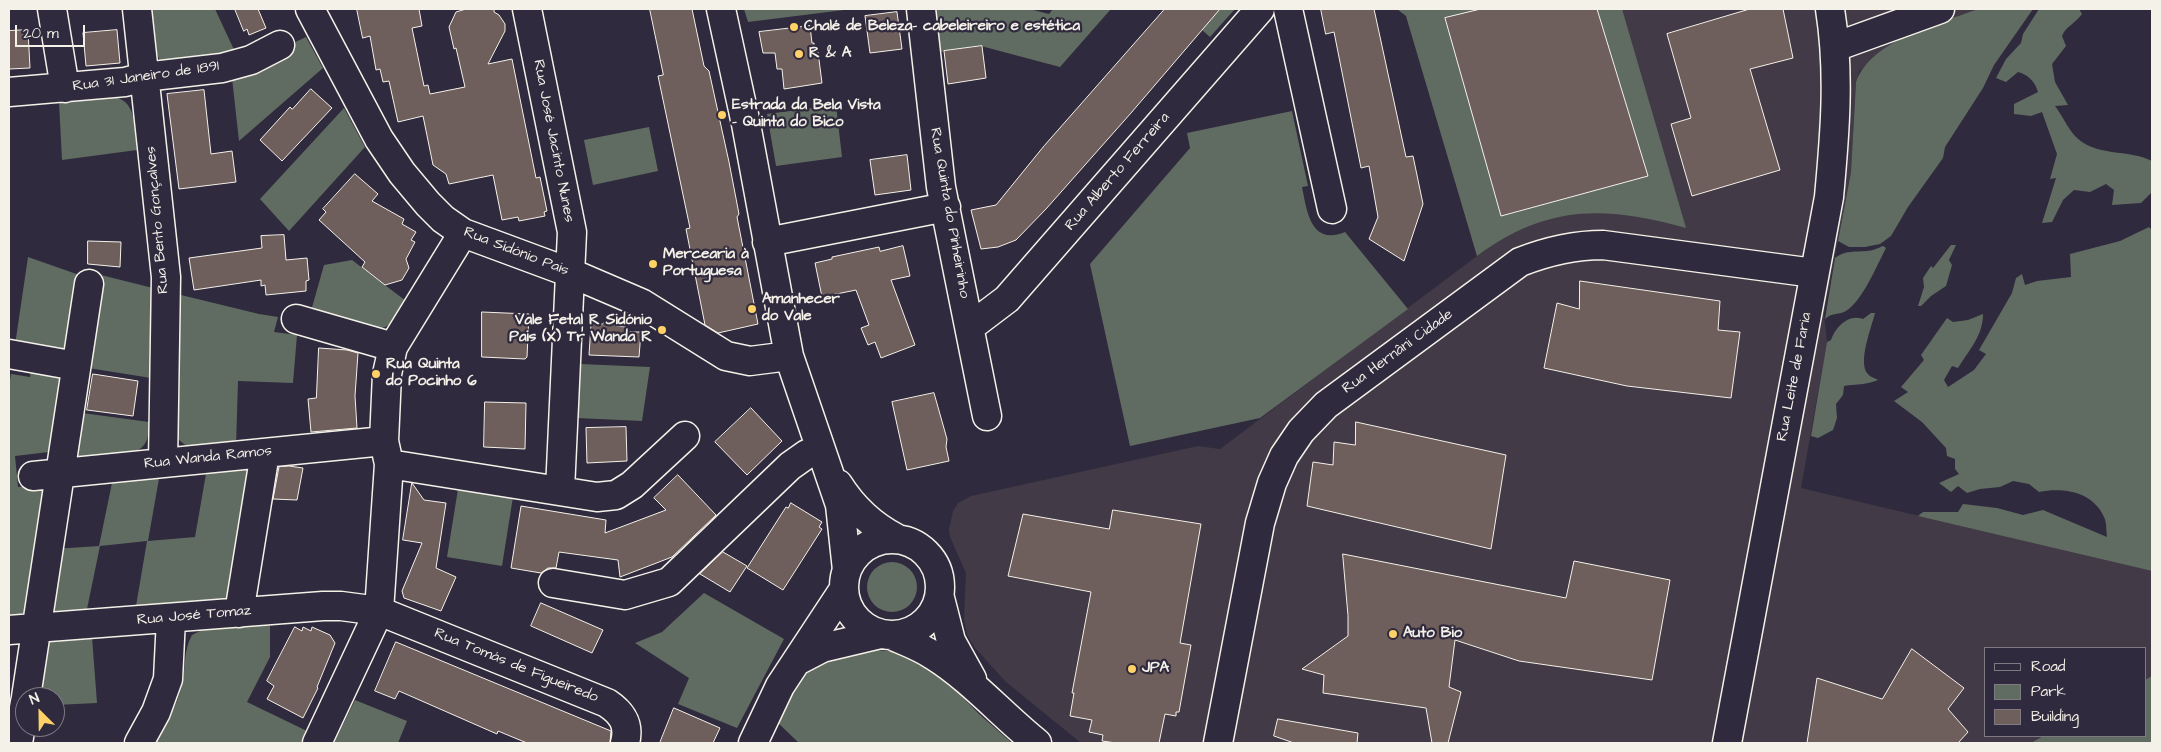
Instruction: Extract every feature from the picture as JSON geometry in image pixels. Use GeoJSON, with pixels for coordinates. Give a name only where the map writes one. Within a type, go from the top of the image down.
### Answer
{"type":"FeatureCollection","features":[{"type":"Feature","properties":{"kind":"street"},"geometry":{"type":"LineString","coordinates":[[52,9],[65,88]]}},
{"type":"Feature","properties":{"kind":"street","name":"Rua Bento Gonçalves"},"geometry":{"type":"LineString","coordinates":[[137,9],[166,277],[163,463]]}},
{"type":"Feature","properties":{"kind":"street","name":"Rua Sidónio Pais"},"geometry":{"type":"LineString","coordinates":[[310,9],[379,139],[402,173],[428,204],[463,233],[571,273],[641,303],[726,356],[750,361],[789,356]]}},
{"type":"Feature","properties":{"kind":"street","name":"Rua José Jacinto Nunes"},"geometry":{"type":"LineString","coordinates":[[527,9],[572,232],[560,490]]}},
{"type":"Feature","properties":{"kind":"street"},"geometry":{"type":"LineString","coordinates":[[721,9],[746,124],[789,356],[840,505],[847,604],[855,618],[867,628],[934,655],[979,691],[1004,716],[1037,743]]}},
{"type":"Feature","properties":{"kind":"street","name":"Rua Quinta do Pinheirinho"},"geometry":{"type":"LineString","coordinates":[[921,9],[935,145],[987,416]]}},
{"type":"Feature","properties":{"kind":"street","name":"Rua Alberto Ferreira"},"geometry":{"type":"LineString","coordinates":[[970,327],[1006,299],[1260,9]]}},
{"type":"Feature","properties":{"kind":"street"},"geometry":{"type":"LineString","coordinates":[[1288,9],[1332,209]]}},
{"type":"Feature","properties":{"kind":"street","name":"Rua Leite de Faria"},"geometry":{"type":"LineString","coordinates":[[1727,743],[1830,196],[1837,107],[1835,46],[1830,9]]}},
{"type":"Feature","properties":{"kind":"street"},"geometry":{"type":"LineString","coordinates":[[1835,46],[1940,9]]}},
{"type":"Feature","properties":{"kind":"street","name":"Rua 31 Janeiro de 1891"},"geometry":{"type":"LineString","coordinates":[[9,92],[125,82],[144,77],[222,68],[251,60],[280,46]]}},
{"type":"Feature","properties":{"kind":"street"},"geometry":{"type":"LineString","coordinates":[[767,242],[946,207]]}},
{"type":"Feature","properties":{"kind":"street"},"geometry":{"type":"LineString","coordinates":[[317,743],[379,611],[386,453],[387,374],[392,347],[463,233]]}},
{"type":"Feature","properties":{"kind":"street","name":"Rua Hernâni Cidade"},"geometry":{"type":"LineString","coordinates":[[1218,743],[1260,523],[1267,499],[1284,456],[1301,431],[1326,405],[1520,262],[1550,250],[1577,245],[1603,244],[1814,273]]}},
{"type":"Feature","properties":{"kind":"street"},"geometry":{"type":"LineString","coordinates":[[28,687],[89,284]]}},
{"type":"Feature","properties":{"kind":"street"},"geometry":{"type":"LineString","coordinates":[[296,319],[392,347]]}},
{"type":"Feature","properties":{"kind":"street"},"geometry":{"type":"LineString","coordinates":[[10,355],[76,366]]}},
{"type":"Feature","properties":{"kind":"street","name":"Rua Wanda Ramos"},"geometry":{"type":"LineString","coordinates":[[33,476],[265,452],[386,453],[597,497],[616,495],[632,485],[685,436]]}},
{"type":"Feature","properties":{"kind":"street"},"geometry":{"type":"LineString","coordinates":[[239,612],[265,452]]}},
{"type":"Feature","properties":{"kind":"street"},"geometry":{"type":"LineString","coordinates":[[553,583],[625,595],[669,582],[790,466],[807,454],[824,458],[849,501],[880,529],[896,538],[913,542],[927,552],[936,566],[941,582],[940,598],[951,641],[979,691]]}},
{"type":"Feature","properties":{"kind":"street"},"geometry":{"type":"LineString","coordinates":[[753,743],[780,686],[797,661],[845,579],[854,556],[866,546],[881,539],[896,538]]}},
{"type":"Feature","properties":{"kind":"street"},"geometry":{"type":"LineString","coordinates":[[797,661],[822,648],[887,635],[909,633],[923,625],[934,613],[940,598]]}},
{"type":"Feature","properties":{"kind":"street","name":"Rua José Tomaz"},"geometry":{"type":"LineString","coordinates":[[9,630],[332,606],[379,611]]}},
{"type":"Feature","properties":{"kind":"street","name":"Rua Tomás de Figueiredo"},"geometry":{"type":"LineString","coordinates":[[379,611],[607,702],[619,711],[626,723],[627,734],[625,743]]}},
{"type":"Feature","properties":{"kind":"street"},"geometry":{"type":"LineString","coordinates":[[139,743],[156,712],[168,679],[171,619]]}},
{"type":"Feature","properties":{"kind":"shaded area"},"geometry":{"type":"Polygon","coordinates":[[[1413,9],[2029,9],[1860,70],[1856,82],[1851,172],[1824,314],[1827,342],[1801,488],[2152,571],[2152,676],[2146,679],[2146,647],[1984,647],[1984,737],[2041,737],[2031,743],[1081,743],[1006,682],[975,648],[967,635],[964,619],[966,573],[950,537],[949,529],[953,511],[958,503],[971,496],[1198,446],[1220,449],[1477,256],[1406,16],[1413,9]]]}},
{"type":"Feature","properties":{"kind":"green space"},"geometry":{"type":"Polygon","coordinates":[[[152,9],[215,9],[236,54],[160,61],[157,54],[152,9]]]}},
{"type":"Feature","properties":{"kind":"green space"},"geometry":{"type":"Polygon","coordinates":[[[744,9],[852,9],[748,22],[744,9]]]}},
{"type":"Feature","properties":{"kind":"green space"},"geometry":{"type":"Polygon","coordinates":[[[935,9],[1029,9],[1049,14],[1053,9],[1111,9],[1060,67],[981,46],[939,52],[935,9]]]}},
{"type":"Feature","properties":{"kind":"green space"},"geometry":{"type":"Polygon","coordinates":[[[1178,9],[1235,9],[1210,37],[1178,9]]]}},
{"type":"Feature","properties":{"kind":"green space"},"geometry":{"type":"Polygon","coordinates":[[[1397,9],[1622,9],[1686,228],[1629,216],[1603,213],[1578,214],[1553,218],[1528,227],[1503,239],[1477,256],[1406,16],[1397,9]]]}},
{"type":"Feature","properties":{"kind":"green space"},"geometry":{"type":"Polygon","coordinates":[[[1978,9],[2033,9],[1994,65],[1983,88],[1945,147],[1943,158],[1908,207],[1891,236],[1880,244],[1865,247],[1849,247],[1838,241],[1851,172],[1856,82],[1864,67],[1891,44],[1908,35],[1978,9]]]}},
{"type":"Feature","properties":{"kind":"green space"},"geometry":{"type":"Polygon","coordinates":[[[2039,9],[2079,9],[2082,14],[2062,36],[2066,46],[2052,64],[2055,82],[2068,105],[2055,106],[2075,136],[2083,143],[2102,150],[2143,157],[2152,161],[2152,192],[2141,203],[2112,205],[2114,190],[2106,184],[2090,192],[2074,190],[2063,200],[2052,222],[2042,223],[2056,178],[2050,179],[2057,154],[2042,112],[2031,116],[2014,114],[2014,104],[2038,92],[2031,79],[2018,72],[2006,82],[1996,78],[2006,59],[2021,43],[2023,34],[2039,9]]]}},
{"type":"Feature","properties":{"kind":"green space"},"geometry":{"type":"Polygon","coordinates":[[[306,37],[323,68],[239,141],[232,78],[292,52],[289,45],[306,37]]]}},
{"type":"Feature","properties":{"kind":"green space"},"geometry":{"type":"Polygon","coordinates":[[[114,97],[127,104],[131,111],[135,126],[137,150],[62,160],[59,102],[114,97]]]}},
{"type":"Feature","properties":{"kind":"green space"},"geometry":{"type":"Polygon","coordinates":[[[836,105],[842,157],[776,166],[767,114],[836,105]]]}},
{"type":"Feature","properties":{"kind":"green space"},"geometry":{"type":"Polygon","coordinates":[[[344,108],[365,147],[289,231],[260,199],[344,108]]]}},
{"type":"Feature","properties":{"kind":"green space"},"geometry":{"type":"Polygon","coordinates":[[[1292,111],[1308,186],[1302,187],[1306,207],[1313,224],[1318,231],[1325,234],[1334,235],[1345,232],[1408,309],[1260,418],[1130,446],[1090,264],[1190,148],[1187,133],[1292,111]]]}},
{"type":"Feature","properties":{"kind":"green space"},"geometry":{"type":"Polygon","coordinates":[[[649,127],[658,171],[593,185],[584,140],[649,127]]]}},
{"type":"Feature","properties":{"kind":"green space"},"geometry":{"type":"Polygon","coordinates":[[[2149,227],[2152,230],[2152,571],[1918,516],[1923,512],[1958,512],[1963,504],[1997,508],[2023,515],[2043,510],[2107,537],[2105,519],[2099,509],[2093,502],[2077,493],[2058,490],[2039,492],[2029,484],[2013,481],[2000,487],[1980,489],[1967,493],[1958,486],[1951,492],[1939,483],[1959,474],[1955,469],[1955,459],[1947,456],[1946,448],[1922,422],[1894,401],[1908,392],[1901,387],[1924,360],[1921,355],[1947,318],[1953,322],[1968,320],[1983,314],[1981,329],[1975,342],[1958,368],[1952,366],[1944,380],[1948,387],[1974,370],[1986,354],[1979,350],[2012,293],[2016,278],[2022,274],[2025,285],[2037,281],[2071,277],[2070,254],[2120,241],[2149,227]]]}},
{"type":"Feature","properties":{"kind":"green space"},"geometry":{"type":"Polygon","coordinates":[[[1951,245],[1956,245],[1949,260],[1952,265],[1946,286],[1931,296],[1921,306],[1918,306],[1924,287],[1923,278],[1931,266],[1933,268],[1951,245]]]}},
{"type":"Feature","properties":{"kind":"green space"},"geometry":{"type":"Polygon","coordinates":[[[1883,246],[1886,248],[1858,299],[1846,311],[1831,315],[1825,319],[1835,258],[1846,253],[1869,251],[1883,246]]]}},
{"type":"Feature","properties":{"kind":"green space"},"geometry":{"type":"Polygon","coordinates":[[[28,257],[85,277],[72,360],[15,345],[28,257]]]}},
{"type":"Feature","properties":{"kind":"green space"},"geometry":{"type":"Polygon","coordinates":[[[352,260],[406,301],[394,321],[385,327],[372,329],[311,311],[324,265],[352,260]]]}},
{"type":"Feature","properties":{"kind":"green space"},"geometry":{"type":"Polygon","coordinates":[[[101,275],[153,288],[151,378],[82,367],[96,276],[101,275]]]}},
{"type":"Feature","properties":{"kind":"green space"},"geometry":{"type":"Polygon","coordinates":[[[181,295],[278,317],[274,332],[297,335],[293,383],[238,381],[236,447],[189,448],[179,440],[175,433],[176,298],[181,295]]]}},
{"type":"Feature","properties":{"kind":"green space"},"geometry":{"type":"Polygon","coordinates":[[[1871,313],[1875,313],[1866,344],[1864,362],[1868,374],[1878,380],[1866,384],[1844,386],[1843,395],[1836,404],[1837,418],[1833,430],[1818,438],[1811,436],[1827,342],[1831,340],[1839,326],[1847,320],[1852,318],[1863,319],[1871,313]]]}},
{"type":"Feature","properties":{"kind":"green space"},"geometry":{"type":"Polygon","coordinates":[[[32,364],[70,370],[51,457],[49,452],[15,456],[18,487],[54,483],[34,613],[9,615],[9,387],[11,374],[30,377],[32,364]]]}},
{"type":"Feature","properties":{"kind":"green space"},"geometry":{"type":"Polygon","coordinates":[[[580,364],[650,367],[642,421],[577,418],[580,364]]]}},
{"type":"Feature","properties":{"kind":"green space"},"geometry":{"type":"Polygon","coordinates":[[[75,412],[149,422],[147,440],[138,450],[130,454],[108,458],[67,461],[75,412]]]}},
{"type":"Feature","properties":{"kind":"green space"},"geometry":{"type":"Polygon","coordinates":[[[256,463],[236,598],[136,606],[147,541],[100,546],[87,609],[44,612],[54,549],[99,546],[113,478],[160,473],[148,541],[195,537],[207,468],[256,463]]]}},
{"type":"Feature","properties":{"kind":"green space"},"geometry":{"type":"Polygon","coordinates":[[[458,489],[513,497],[502,566],[447,557],[458,489]]]}},
{"type":"Feature","properties":{"kind":"green space"},"geometry":{"type":"Polygon","coordinates":[[[897,562],[910,569],[916,577],[916,597],[910,605],[902,611],[887,612],[874,605],[868,597],[867,582],[874,569],[882,563],[897,562]]]}},
{"type":"Feature","properties":{"kind":"green space"},"geometry":{"type":"Polygon","coordinates":[[[704,593],[784,639],[737,728],[678,704],[689,678],[635,643],[662,632],[704,593]]]}},
{"type":"Feature","properties":{"kind":"green space"},"geometry":{"type":"Polygon","coordinates":[[[270,624],[270,657],[247,702],[307,731],[301,743],[156,743],[180,693],[187,647],[192,635],[206,628],[270,624]]]}},
{"type":"Feature","properties":{"kind":"green space"},"geometry":{"type":"Polygon","coordinates":[[[92,637],[97,703],[65,705],[65,687],[33,687],[40,641],[92,637]]]}},
{"type":"Feature","properties":{"kind":"green space"},"geometry":{"type":"Polygon","coordinates":[[[857,648],[907,653],[932,666],[979,714],[1012,743],[799,743],[776,721],[792,691],[813,664],[857,648]]]}},
{"type":"Feature","properties":{"kind":"green space"},"geometry":{"type":"Polygon","coordinates":[[[2152,676],[2152,743],[2031,743],[2041,737],[2146,737],[2146,679],[2152,676]]]}},
{"type":"Feature","properties":{"kind":"green space"},"geometry":{"type":"Polygon","coordinates":[[[355,700],[407,721],[398,743],[334,743],[355,700]]]}},
{"type":"Feature","properties":{"kind":"building"},"geometry":{"type":"Polygon","coordinates":[[[235,9],[258,9],[266,28],[249,35],[247,29],[244,31],[235,9]]]}},
{"type":"Feature","properties":{"kind":"building"},"geometry":{"type":"Polygon","coordinates":[[[357,9],[419,9],[422,26],[412,28],[424,86],[428,85],[430,94],[465,87],[449,27],[456,12],[466,9],[494,9],[494,12],[499,15],[505,24],[505,31],[488,64],[512,59],[536,178],[540,177],[547,211],[544,212],[545,216],[519,221],[518,217],[502,220],[493,175],[449,184],[446,174],[433,165],[423,116],[398,122],[389,81],[383,82],[380,69],[376,70],[370,36],[363,38],[357,9]]]}},
{"type":"Feature","properties":{"kind":"building"},"geometry":{"type":"Polygon","coordinates":[[[650,9],[692,9],[704,66],[709,71],[729,162],[739,214],[737,217],[758,324],[718,333],[705,325],[686,229],[690,228],[658,76],[663,75],[650,9]]]}},
{"type":"Feature","properties":{"kind":"building"},"geometry":{"type":"Polygon","coordinates":[[[1165,9],[1220,9],[1131,113],[1016,240],[998,247],[981,249],[971,210],[996,205],[1044,146],[1165,9]]]}},
{"type":"Feature","properties":{"kind":"building"},"geometry":{"type":"Polygon","coordinates":[[[1321,9],[1374,9],[1406,157],[1413,156],[1423,204],[1404,261],[1369,239],[1378,217],[1369,166],[1361,168],[1334,32],[1326,34],[1321,9]]]}},
{"type":"Feature","properties":{"kind":"building"},"geometry":{"type":"Polygon","coordinates":[[[1481,9],[1597,9],[1648,176],[1501,216],[1445,18],[1481,9]]]}},
{"type":"Feature","properties":{"kind":"building"},"geometry":{"type":"Polygon","coordinates":[[[1750,9],[1783,9],[1793,58],[1750,69],[1780,170],[1692,196],[1671,124],[1691,118],[1667,34],[1750,9]]]}},
{"type":"Feature","properties":{"kind":"building"},"geometry":{"type":"Polygon","coordinates":[[[897,12],[902,49],[870,53],[865,16],[897,12]]]}},
{"type":"Feature","properties":{"kind":"building"},"geometry":{"type":"Polygon","coordinates":[[[810,26],[815,53],[818,52],[822,83],[784,89],[782,69],[777,69],[775,53],[763,53],[759,32],[810,26]]]}},
{"type":"Feature","properties":{"kind":"building"},"geometry":{"type":"Polygon","coordinates":[[[28,30],[30,68],[9,69],[9,31],[28,30]]]}},
{"type":"Feature","properties":{"kind":"building"},"geometry":{"type":"Polygon","coordinates":[[[117,30],[120,63],[86,66],[83,33],[117,30]]]}},
{"type":"Feature","properties":{"kind":"building"},"geometry":{"type":"Polygon","coordinates":[[[982,46],[986,78],[948,84],[944,51],[982,46]]]}},
{"type":"Feature","properties":{"kind":"building"},"geometry":{"type":"Polygon","coordinates":[[[311,89],[332,108],[282,161],[260,140],[290,107],[292,109],[311,89]]]}},
{"type":"Feature","properties":{"kind":"building"},"geometry":{"type":"Polygon","coordinates":[[[204,90],[211,154],[232,151],[236,182],[179,189],[167,94],[204,90]]]}},
{"type":"Feature","properties":{"kind":"building"},"geometry":{"type":"Polygon","coordinates":[[[907,155],[911,190],[875,195],[870,160],[907,155]]]}},
{"type":"Feature","properties":{"kind":"building"},"geometry":{"type":"Polygon","coordinates":[[[355,174],[378,194],[372,201],[404,219],[402,224],[416,232],[411,240],[415,242],[406,259],[409,268],[402,280],[385,285],[362,267],[365,262],[319,220],[326,212],[323,209],[355,174]]]}},
{"type":"Feature","properties":{"kind":"building"},"geometry":{"type":"Polygon","coordinates":[[[284,235],[286,260],[307,258],[309,280],[306,281],[306,291],[266,295],[265,285],[261,286],[261,280],[194,290],[189,258],[262,248],[261,236],[284,235]]]}},
{"type":"Feature","properties":{"kind":"building"},"geometry":{"type":"Polygon","coordinates":[[[88,241],[121,242],[120,267],[88,264],[88,241]]]}},
{"type":"Feature","properties":{"kind":"building"},"geometry":{"type":"Polygon","coordinates":[[[903,246],[910,276],[891,280],[915,345],[881,358],[875,342],[868,345],[861,328],[869,325],[856,290],[822,297],[815,263],[832,259],[832,257],[879,247],[880,251],[903,246]]]}},
{"type":"Feature","properties":{"kind":"building"},"geometry":{"type":"Polygon","coordinates":[[[1580,281],[1720,301],[1718,330],[1740,332],[1731,398],[1627,386],[1544,368],[1557,303],[1579,309],[1580,281]]]}},
{"type":"Feature","properties":{"kind":"building"},"geometry":{"type":"Polygon","coordinates":[[[482,312],[529,314],[527,357],[525,359],[482,357],[482,312]]]}},
{"type":"Feature","properties":{"kind":"building"},"geometry":{"type":"Polygon","coordinates":[[[608,319],[616,326],[626,327],[626,332],[641,332],[639,357],[589,355],[591,324],[602,324],[608,319]]]}},
{"type":"Feature","properties":{"kind":"building"},"geometry":{"type":"Polygon","coordinates":[[[319,348],[347,350],[358,353],[355,396],[357,428],[311,432],[308,399],[316,398],[319,348]]]}},
{"type":"Feature","properties":{"kind":"building"},"geometry":{"type":"Polygon","coordinates":[[[93,374],[138,381],[133,416],[87,410],[93,374]]]}},
{"type":"Feature","properties":{"kind":"building"},"geometry":{"type":"Polygon","coordinates":[[[934,393],[947,439],[946,447],[949,461],[907,470],[892,402],[934,393]]]}},
{"type":"Feature","properties":{"kind":"building"},"geometry":{"type":"Polygon","coordinates":[[[485,402],[526,403],[525,449],[484,447],[485,402]]]}},
{"type":"Feature","properties":{"kind":"building"},"geometry":{"type":"Polygon","coordinates":[[[751,408],[782,441],[747,475],[715,442],[751,408]]]}},
{"type":"Feature","properties":{"kind":"building"},"geometry":{"type":"Polygon","coordinates":[[[1356,422],[1506,455],[1491,549],[1307,506],[1313,462],[1333,465],[1334,442],[1355,445],[1356,422]]]}},
{"type":"Feature","properties":{"kind":"building"},"geometry":{"type":"Polygon","coordinates":[[[626,427],[627,461],[587,463],[586,428],[626,427]]]}},
{"type":"Feature","properties":{"kind":"building"},"geometry":{"type":"Polygon","coordinates":[[[279,467],[303,468],[297,500],[273,499],[279,467]]]}},
{"type":"Feature","properties":{"kind":"building"},"geometry":{"type":"Polygon","coordinates":[[[678,475],[716,515],[672,557],[620,577],[618,560],[559,552],[556,568],[548,568],[541,573],[511,568],[521,506],[606,520],[605,533],[666,510],[654,498],[678,475]]]}},
{"type":"Feature","properties":{"kind":"building"},"geometry":{"type":"Polygon","coordinates":[[[412,483],[424,500],[446,503],[436,568],[456,577],[441,611],[404,598],[402,591],[422,543],[403,540],[412,483]]]}},
{"type":"Feature","properties":{"kind":"building"},"geometry":{"type":"Polygon","coordinates":[[[791,503],[822,522],[819,527],[822,529],[783,590],[747,568],[786,507],[788,508],[791,503]]]}},
{"type":"Feature","properties":{"kind":"building"},"geometry":{"type":"Polygon","coordinates":[[[1113,510],[1201,524],[1180,643],[1191,645],[1179,712],[1176,712],[1176,716],[1165,714],[1159,743],[1116,743],[1102,741],[1103,735],[1089,732],[1092,720],[1070,716],[1074,693],[1072,693],[1091,592],[1008,576],[1023,514],[1109,529],[1113,510]]]}},
{"type":"Feature","properties":{"kind":"building"},"geometry":{"type":"Polygon","coordinates":[[[723,552],[747,566],[730,592],[700,574],[723,552]]]}},
{"type":"Feature","properties":{"kind":"building"},"geometry":{"type":"Polygon","coordinates":[[[1343,554],[1566,598],[1574,561],[1670,580],[1652,680],[1519,661],[1455,640],[1449,687],[1461,692],[1448,743],[1432,743],[1426,708],[1323,693],[1324,675],[1302,669],[1348,636],[1343,554]]]}},
{"type":"Feature","properties":{"kind":"building"},"geometry":{"type":"Polygon","coordinates":[[[541,603],[603,630],[592,653],[531,626],[541,603]]]}},
{"type":"Feature","properties":{"kind":"building"},"geometry":{"type":"Polygon","coordinates":[[[295,627],[302,631],[303,627],[311,631],[312,627],[330,635],[335,643],[318,688],[303,718],[267,699],[274,686],[267,681],[295,627]]]}},
{"type":"Feature","properties":{"kind":"building"},"geometry":{"type":"Polygon","coordinates":[[[396,642],[611,731],[610,743],[527,743],[498,731],[497,734],[399,691],[395,699],[375,691],[396,642]]]}},
{"type":"Feature","properties":{"kind":"building"},"geometry":{"type":"Polygon","coordinates":[[[1912,649],[1964,688],[1948,709],[1968,732],[1958,743],[1807,743],[1817,678],[1882,699],[1912,649]]]}},
{"type":"Feature","properties":{"kind":"building"},"geometry":{"type":"Polygon","coordinates":[[[674,708],[720,728],[713,743],[660,743],[674,708]]]}},
{"type":"Feature","properties":{"kind":"building"},"geometry":{"type":"Polygon","coordinates":[[[1278,719],[1358,733],[1357,743],[1294,743],[1274,736],[1278,719]]]}},
{"type":"Feature","properties":{"kind":"place","name":"Chalé de Beleza- cabeleireiro e estética"},"geometry":{"type":"Point","coordinates":[794,27]}},
{"type":"Feature","properties":{"kind":"place","name":"R & A"},"geometry":{"type":"Point","coordinates":[799,54]}},
{"type":"Feature","properties":{"kind":"place","name":"Estrada da Bela Vista - Quinta do Bico"},"geometry":{"type":"Point","coordinates":[722,115]}},
{"type":"Feature","properties":{"kind":"place","name":"Mercearia à Portuguesa"},"geometry":{"type":"Point","coordinates":[653,264]}},
{"type":"Feature","properties":{"kind":"place","name":"Amanhecer do Vale"},"geometry":{"type":"Point","coordinates":[752,309]}},
{"type":"Feature","properties":{"kind":"place","name":"Vale Fetal R Sidónio Pais (X) Tr Wanda R"},"geometry":{"type":"Point","coordinates":[662,330]}},
{"type":"Feature","properties":{"kind":"place","name":"Rua Quinta do Pocinho 6"},"geometry":{"type":"Point","coordinates":[376,374]}},
{"type":"Feature","properties":{"kind":"place","name":"Auto Bio"},"geometry":{"type":"Point","coordinates":[1393,634]}},
{"type":"Feature","properties":{"kind":"place","name":"JPA"},"geometry":{"type":"Point","coordinates":[1132,669]}}]}
